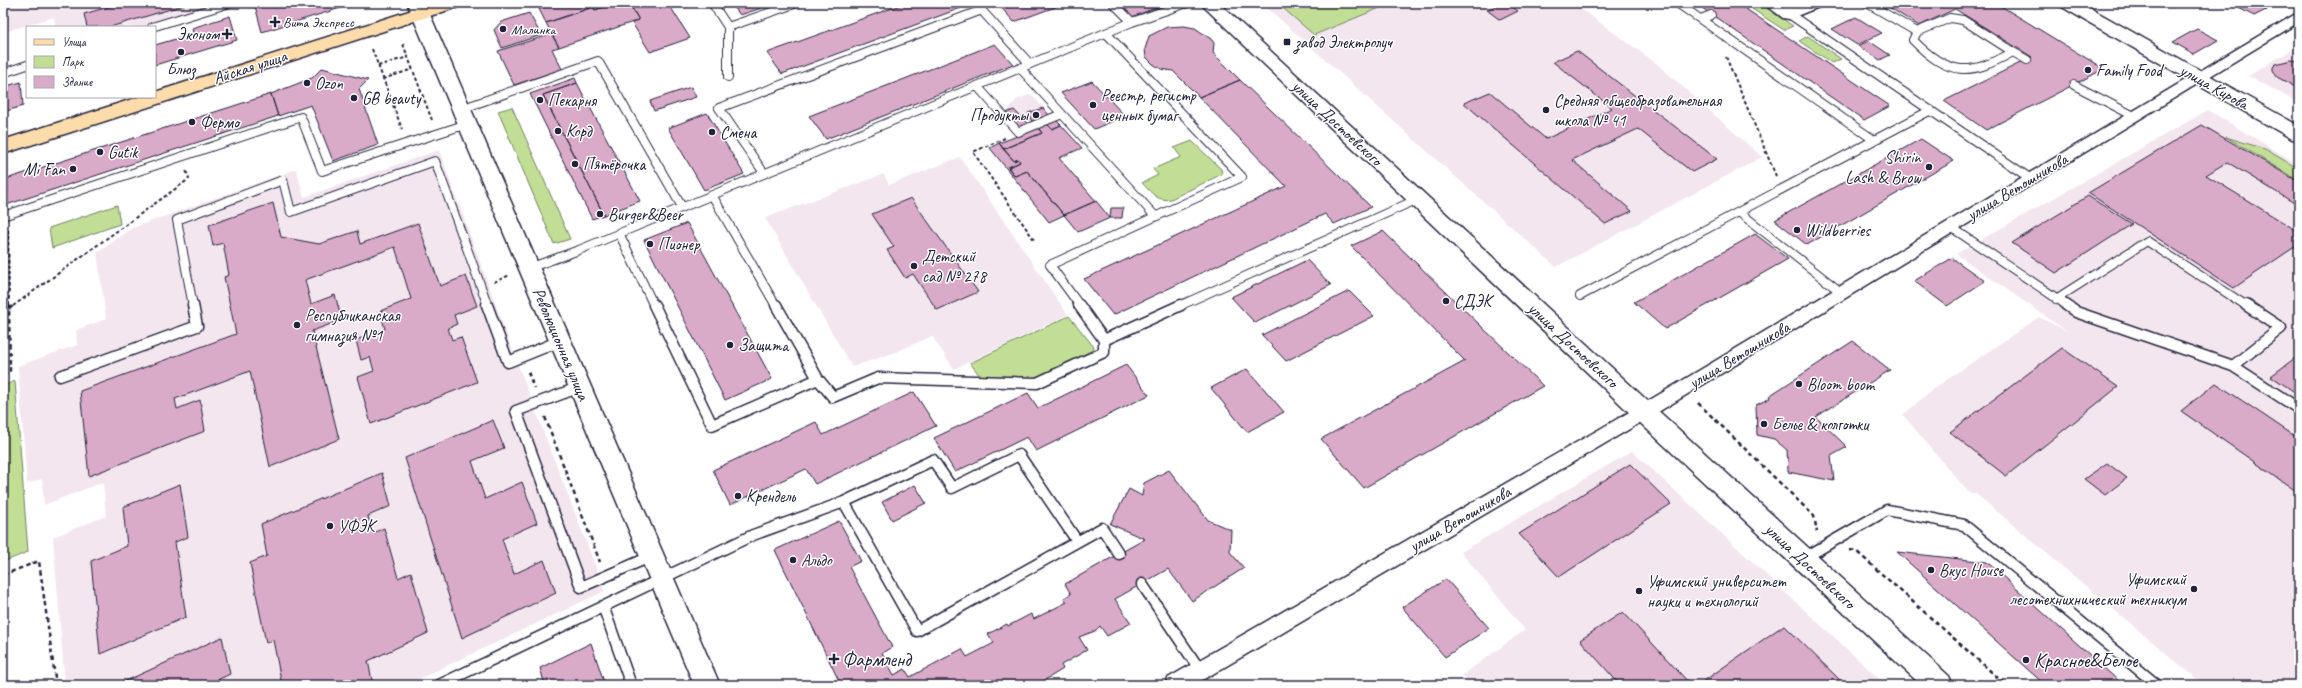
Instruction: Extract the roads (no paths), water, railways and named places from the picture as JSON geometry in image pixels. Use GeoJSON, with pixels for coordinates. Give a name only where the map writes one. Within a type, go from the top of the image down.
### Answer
{"type":"FeatureCollection","features":[{"type":"Feature","properties":{"kind":"main road","name":"Айская улица"},"geometry":{"type":"LineString","coordinates":[[156,96],[418,8],[452,3]]}},
{"type":"Feature","properties":{"kind":"main road","name":"Айская улица"},"geometry":{"type":"LineString","coordinates":[[3,147],[149,98]]}},
{"type":"Feature","properties":{"kind":"street","name":"улица Достоевского"},"geometry":{"type":"LineString","coordinates":[[1208,3],[1644,412],[1940,685]]}},
{"type":"Feature","properties":{"kind":"street"},"geometry":{"type":"LineString","coordinates":[[1772,3],[1789,14],[1813,3]]}},
{"type":"Feature","properties":{"kind":"street","name":"улица Кирова"},"geometry":{"type":"LineString","coordinates":[[2068,3],[2299,134]]}},
{"type":"Feature","properties":{"kind":"street","name":"Революционная улица"},"geometry":{"type":"LineString","coordinates":[[418,8],[707,685]]}},
{"type":"Feature","properties":{"kind":"street","name":"улица Ветошникова"},"geometry":{"type":"LineString","coordinates":[[1175,685],[1644,412],[2299,16]]}},
{"type":"Feature","properties":{"kind":"lane"},"geometry":{"type":"LineString","coordinates":[[155,26],[230,3]]}},
{"type":"Feature","properties":{"kind":"lane"},"geometry":{"type":"LineString","coordinates":[[712,3],[728,27],[728,77]]}},
{"type":"Feature","properties":{"kind":"lane"},"geometry":{"type":"LineString","coordinates":[[728,27],[797,3]]}},
{"type":"Feature","properties":{"kind":"lane"},"geometry":{"type":"LineString","coordinates":[[975,3],[1030,64]]}},
{"type":"Feature","properties":{"kind":"lane"},"geometry":{"type":"LineString","coordinates":[[1113,3],[1132,22]]}},
{"type":"Feature","properties":{"kind":"lane"},"geometry":{"type":"LineString","coordinates":[[529,268],[619,233],[1132,22],[1187,3]]}},
{"type":"Feature","properties":{"kind":"lane"},"geometry":{"type":"LineString","coordinates":[[1678,3],[1874,140]]}},
{"type":"Feature","properties":{"kind":"lane"},"geometry":{"type":"LineString","coordinates":[[1867,3],[1916,32]]}},
{"type":"Feature","properties":{"kind":"lane"},"geometry":{"type":"LineString","coordinates":[[764,173],[718,108],[982,10]]}},
{"type":"Feature","properties":{"kind":"lane"},"geometry":{"type":"LineString","coordinates":[[1789,14],[2031,179]]}},
{"type":"Feature","properties":{"kind":"lane"},"geometry":{"type":"LineString","coordinates":[[1701,19],[1711,15]]}},
{"type":"Feature","properties":{"kind":"lane"},"geometry":{"type":"LineString","coordinates":[[2013,52],[1986,66],[1967,70],[1947,66],[1921,49],[1913,40],[1916,32],[1950,18],[1963,20],[2027,60]]}},
{"type":"Feature","properties":{"kind":"lane"},"geometry":{"type":"LineString","coordinates":[[712,195],[818,379],[833,398],[878,378],[1037,383],[1104,352],[1104,340],[1050,265],[1242,177],[1106,33]]}},
{"type":"Feature","properties":{"kind":"lane"},"geometry":{"type":"LineString","coordinates":[[6,215],[301,117],[322,171],[408,143],[464,116],[598,61],[682,207]]}},
{"type":"Feature","properties":{"kind":"lane"},"geometry":{"type":"LineString","coordinates":[[3,73],[26,65]]}},
{"type":"Feature","properties":{"kind":"lane"},"geometry":{"type":"LineString","coordinates":[[1020,68],[1155,216]]}},
{"type":"Feature","properties":{"kind":"lane"},"geometry":{"type":"LineString","coordinates":[[2074,85],[2134,116]]}},
{"type":"Feature","properties":{"kind":"lane"},"geometry":{"type":"LineString","coordinates":[[978,86],[1018,132],[1062,114]]}},
{"type":"Feature","properties":{"kind":"lane"},"geometry":{"type":"LineString","coordinates":[[1580,296],[1931,110]]}},
{"type":"Feature","properties":{"kind":"lane"},"geometry":{"type":"LineString","coordinates":[[60,376],[198,326],[177,220],[283,180],[291,212],[435,161],[508,362],[560,341]]}},
{"type":"Feature","properties":{"kind":"lane"},"geometry":{"type":"LineString","coordinates":[[1104,340],[1418,199]]}},
{"type":"Feature","properties":{"kind":"lane"},"geometry":{"type":"LineString","coordinates":[[1739,212],[1842,293]]}},
{"type":"Feature","properties":{"kind":"lane"},"geometry":{"type":"LineString","coordinates":[[1951,227],[2076,312],[2233,366],[2299,409]]}},
{"type":"Feature","properties":{"kind":"lane"},"geometry":{"type":"LineString","coordinates":[[619,233],[712,425],[818,379]]}},
{"type":"Feature","properties":{"kind":"lane"},"geometry":{"type":"LineString","coordinates":[[2056,299],[2147,241],[2281,328],[2233,366]]}},
{"type":"Feature","properties":{"kind":"lane"},"geometry":{"type":"LineString","coordinates":[[580,387],[516,411],[581,587],[652,556]]}},
{"type":"Feature","properties":{"kind":"lane"},"geometry":{"type":"LineString","coordinates":[[439,685],[753,535],[844,502],[933,460],[952,488],[1019,455],[1076,541]]}},
{"type":"Feature","properties":{"kind":"lane"},"geometry":{"type":"LineString","coordinates":[[844,502],[917,631],[1076,541],[1102,528],[1120,554]]}},
{"type":"Feature","properties":{"kind":"lane"},"geometry":{"type":"LineString","coordinates":[[1803,559],[1887,510],[1964,525],[2157,685]]}},
{"type":"Feature","properties":{"kind":"lane"},"geometry":{"type":"LineString","coordinates":[[1142,584],[1200,670]]}},
{"type":"Feature","properties":{"kind":"lane"},"geometry":{"type":"LineString","coordinates":[[603,606],[631,685]]}},
{"type":"Feature","properties":{"kind":"place","name":"Вита Экспресс"},"geometry":{"type":"Point","coordinates":[275,22]}},
{"type":"Feature","properties":{"kind":"place","name":"Малинка"},"geometry":{"type":"Point","coordinates":[503,29]}},
{"type":"Feature","properties":{"kind":"place","name":"Эконом"},"geometry":{"type":"Point","coordinates":[227,34]}},
{"type":"Feature","properties":{"kind":"place","name":"завод Электролуч"},"geometry":{"type":"Point","coordinates":[1287,42]}},
{"type":"Feature","properties":{"kind":"place","name":"Блюз"},"geometry":{"type":"Point","coordinates":[181,52]}},
{"type":"Feature","properties":{"kind":"place","name":"Family Food"},"geometry":{"type":"Point","coordinates":[2088,70]}},
{"type":"Feature","properties":{"kind":"place","name":"Ozon"},"geometry":{"type":"Point","coordinates":[307,83]}},
{"type":"Feature","properties":{"kind":"place","name":"GB beauty"},"geometry":{"type":"Point","coordinates":[354,98]}},
{"type":"Feature","properties":{"kind":"place","name":"Пекарня"},"geometry":{"type":"Point","coordinates":[540,100]}},
{"type":"Feature","properties":{"kind":"place","name":"Реестр, регистр ценных бумаг"},"geometry":{"type":"Point","coordinates":[1093,105]}},
{"type":"Feature","properties":{"kind":"place","name":"Средняя общеобразовательная школа № 41"},"geometry":{"type":"Point","coordinates":[1546,110]}},
{"type":"Feature","properties":{"kind":"place","name":"Продукты"},"geometry":{"type":"Point","coordinates":[1036,115]}},
{"type":"Feature","properties":{"kind":"place","name":"Фермо"},"geometry":{"type":"Point","coordinates":[192,122]}},
{"type":"Feature","properties":{"kind":"place","name":"Корд"},"geometry":{"type":"Point","coordinates":[558,131]}},
{"type":"Feature","properties":{"kind":"place","name":"Смена"},"geometry":{"type":"Point","coordinates":[712,132]}},
{"type":"Feature","properties":{"kind":"place","name":"Gutik"},"geometry":{"type":"Point","coordinates":[100,152]}},
{"type":"Feature","properties":{"kind":"place","name":"Пятёрочка"},"geometry":{"type":"Point","coordinates":[575,164]}},
{"type":"Feature","properties":{"kind":"place","name":"Shirin Lash & Brow"},"geometry":{"type":"Point","coordinates":[1929,167]}},
{"type":"Feature","properties":{"kind":"place","name":"Mi Fan"},"geometry":{"type":"Point","coordinates":[73,169]}},
{"type":"Feature","properties":{"kind":"place","name":"Burger&Beer"},"geometry":{"type":"Point","coordinates":[600,214]}},
{"type":"Feature","properties":{"kind":"place","name":"Wildberries"},"geometry":{"type":"Point","coordinates":[1797,230]}},
{"type":"Feature","properties":{"kind":"place","name":"Пионер"},"geometry":{"type":"Point","coordinates":[650,244]}},
{"type":"Feature","properties":{"kind":"place","name":"Детский сад № 278"},"geometry":{"type":"Point","coordinates":[914,266]}},
{"type":"Feature","properties":{"kind":"place","name":"СДЭК"},"geometry":{"type":"Point","coordinates":[1446,301]}},
{"type":"Feature","properties":{"kind":"place","name":"Республиканская гимназия №1"},"geometry":{"type":"Point","coordinates":[297,325]}},
{"type":"Feature","properties":{"kind":"place","name":"Защита"},"geometry":{"type":"Point","coordinates":[730,345]}},
{"type":"Feature","properties":{"kind":"place","name":"Bloom boom"},"geometry":{"type":"Point","coordinates":[1799,384]}},
{"type":"Feature","properties":{"kind":"place","name":"Белье & колготки"},"geometry":{"type":"Point","coordinates":[1764,424]}},
{"type":"Feature","properties":{"kind":"place","name":"Крендель"},"geometry":{"type":"Point","coordinates":[738,496]}},
{"type":"Feature","properties":{"kind":"place","name":"УФЭК"},"geometry":{"type":"Point","coordinates":[330,526]}},
{"type":"Feature","properties":{"kind":"place","name":"Альдо"},"geometry":{"type":"Point","coordinates":[793,560]}},
{"type":"Feature","properties":{"kind":"place","name":"Вкус House"},"geometry":{"type":"Point","coordinates":[1931,570]}},
{"type":"Feature","properties":{"kind":"place","name":"Уфимский лесотехнихнический техникум"},"geometry":{"type":"Point","coordinates":[2194,589]}},
{"type":"Feature","properties":{"kind":"place","name":"Уфимский университет науки и технологий"},"geometry":{"type":"Point","coordinates":[1639,591]}},
{"type":"Feature","properties":{"kind":"place","name":"Фармленд"},"geometry":{"type":"Point","coordinates":[834,659]}},
{"type":"Feature","properties":{"kind":"place","name":"Красное&Белое"},"geometry":{"type":"Point","coordinates":[2026,660]}}]}
